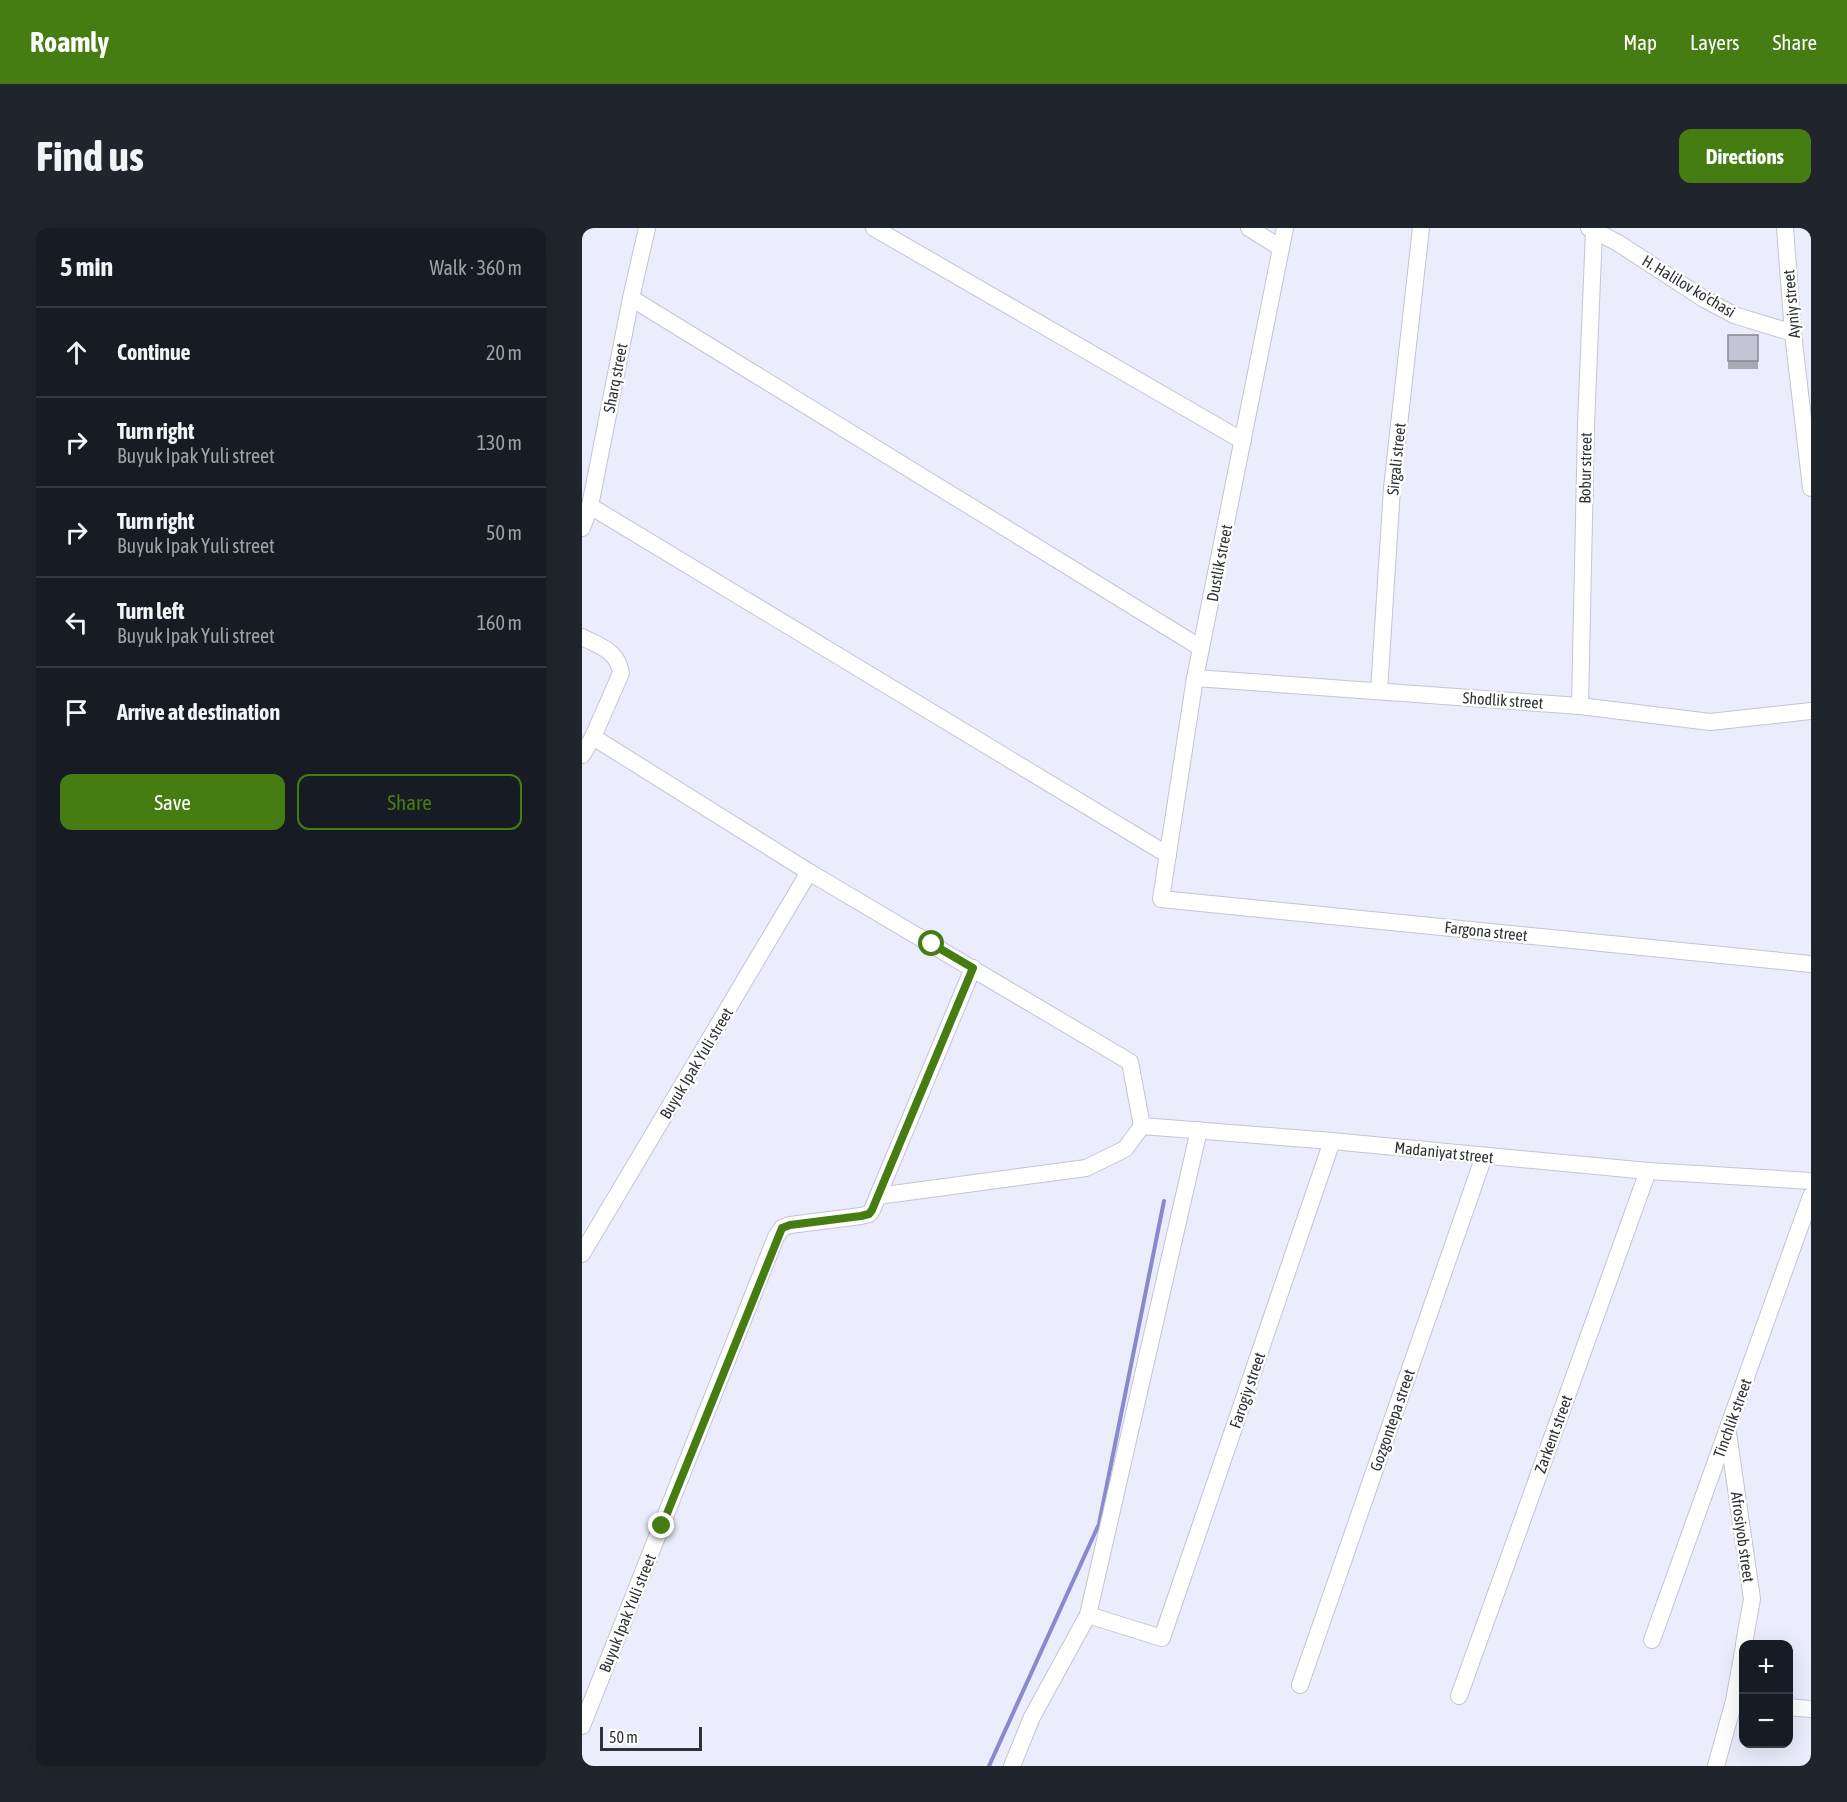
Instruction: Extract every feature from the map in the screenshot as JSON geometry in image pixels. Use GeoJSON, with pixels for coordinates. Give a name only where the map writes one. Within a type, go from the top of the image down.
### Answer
{"type":"FeatureCollection","features":[{"type":"Feature","properties":{"kind":"street","name":"Sharq street"},"geometry":{"type":"LineString","coordinates":[[582,528],[590,506],[630,298],[647,228]]}},
{"type":"Feature","properties":{"kind":"street"},"geometry":{"type":"LineString","coordinates":[[874,228],[1243,441]]}},
{"type":"Feature","properties":{"kind":"street"},"geometry":{"type":"LineString","coordinates":[[1249,228],[1281,248]]}},
{"type":"Feature","properties":{"kind":"street","name":"Dustlik street"},"geometry":{"type":"LineString","coordinates":[[1161,898],[1195,678],[1285,228]]}},
{"type":"Feature","properties":{"kind":"street","name":"Sirgali street"},"geometry":{"type":"LineString","coordinates":[[1378,691],[1392,488],[1421,228]]}},
{"type":"Feature","properties":{"kind":"street","name":"Ayniy street"},"geometry":{"type":"LineString","coordinates":[[1785,228],[1793,333],[1811,488]]}},
{"type":"Feature","properties":{"kind":"street","name":"H. Halilov ko'chasi"},"geometry":{"type":"LineString","coordinates":[[1592,229],[1734,315],[1793,333]]}},
{"type":"Feature","properties":{"kind":"street","name":"Bobur street"},"geometry":{"type":"LineString","coordinates":[[1580,706],[1592,229]]}},
{"type":"Feature","properties":{"kind":"street"},"geometry":{"type":"LineString","coordinates":[[630,298],[1201,648]]}},
{"type":"Feature","properties":{"kind":"street"},"geometry":{"type":"LineString","coordinates":[[590,506],[1168,855]]}},
{"type":"Feature","properties":{"kind":"street"},"geometry":{"type":"LineString","coordinates":[[582,637],[613,654],[619,662],[621,673],[593,737],[582,755]]}},
{"type":"Feature","properties":{"kind":"street","name":"Shodlik street"},"geometry":{"type":"LineString","coordinates":[[1195,678],[1580,706],[1710,722],[1811,711]]}},
{"type":"Feature","properties":{"kind":"street"},"geometry":{"type":"LineString","coordinates":[[593,737],[809,872],[1130,1062],[1142,1126],[1125,1149],[1086,1168],[878,1196]]}},
{"type":"Feature","properties":{"kind":"street","name":"Buyuk Ipak Yuli street"},"geometry":{"type":"LineString","coordinates":[[582,1254],[809,872]]}},
{"type":"Feature","properties":{"kind":"street","name":"Fargona street"},"geometry":{"type":"LineString","coordinates":[[1161,898],[1811,964]]}},
{"type":"Feature","properties":{"kind":"street","name":"Buyuk Ipak Yuli street"},"geometry":{"type":"LineString","coordinates":[[582,1726],[782,1228],[869,1214],[973,968]]}},
{"type":"Feature","properties":{"kind":"street","name":"Madaniyat street"},"geometry":{"type":"LineString","coordinates":[[1142,1126],[1332,1141],[1648,1172],[1811,1181]]}},
{"type":"Feature","properties":{"kind":"street"},"geometry":{"type":"LineString","coordinates":[[1012,1766],[1032,1717],[1088,1615],[1199,1130]]}},
{"type":"Feature","properties":{"kind":"street","name":"Farogiy street"},"geometry":{"type":"LineString","coordinates":[[1088,1615],[1162,1638],[1332,1141]]}},
{"type":"Feature","properties":{"kind":"street","name":"Gozgontepa street"},"geometry":{"type":"LineString","coordinates":[[1300,1685],[1484,1156]]}},
{"type":"Feature","properties":{"kind":"street","name":"Zarkent street"},"geometry":{"type":"LineString","coordinates":[[1459,1696],[1648,1172]]}},
{"type":"Feature","properties":{"kind":"street","name":"Tinchlik street"},"geometry":{"type":"LineString","coordinates":[[1652,1640],[1811,1196]]}},
{"type":"Feature","properties":{"kind":"street","name":"Afrosiyob street"},"geometry":{"type":"LineString","coordinates":[[1728,1429],[1752,1599],[1745,1640]]}},
{"type":"Feature","properties":{"kind":"street","name":"Afrosiyob street"},"geometry":{"type":"LineString","coordinates":[[1716,1766],[1739,1702]]}},
{"type":"Feature","properties":{"kind":"street"},"geometry":{"type":"LineString","coordinates":[[1793,1707],[1811,1709]]}},
{"type":"Feature","properties":{"kind":"building"},"geometry":{"type":"Polygon","coordinates":[[[1728,335],[1758,335],[1758,361],[1728,361],[1728,335]]]}},
{"type":"Feature","properties":{"kind":"waterway"},"geometry":{"type":"LineString","coordinates":[[989,1766],[1099,1524],[1164,1201]]}},
{"type":"Feature","properties":{"kind":"route"},"geometry":{"type":"LineString","coordinates":[[662,1526],[782,1228],[861,1216],[869,1214],[872,1210],[973,968],[932,944]]}}]}
